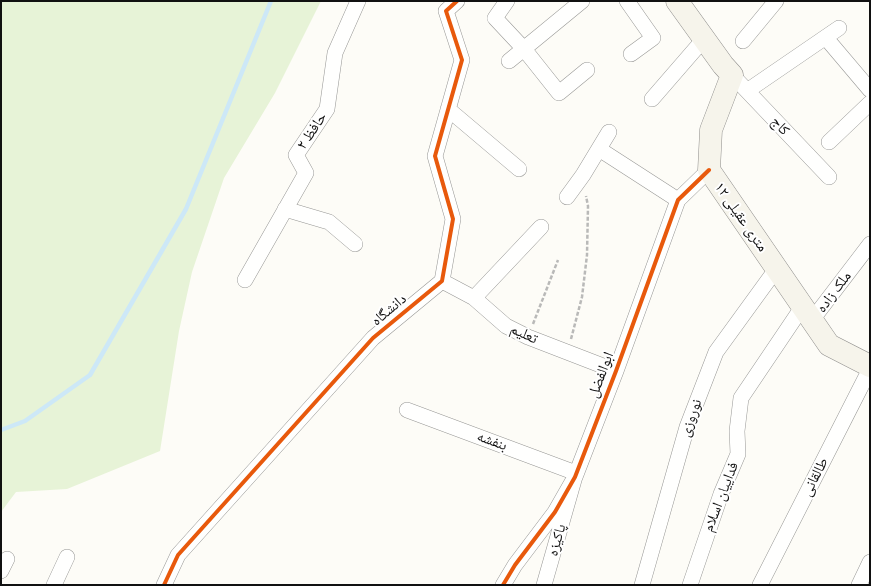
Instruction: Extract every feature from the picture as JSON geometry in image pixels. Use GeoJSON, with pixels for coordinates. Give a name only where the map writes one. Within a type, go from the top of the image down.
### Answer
{"type":"FeatureCollection","features":[{"type":"Feature","properties":{"kind":"street","name":"حافظ ۲"},"geometry":{"type":"LineString","coordinates":[[245,280],[306,173],[296,155],[327,109],[335,53],[358,1]]}},
{"type":"Feature","properties":{"kind":"street"},"geometry":{"type":"LineString","coordinates":[[442,282],[453,219],[435,156],[462,60],[446,11],[457,1]]}},
{"type":"Feature","properties":{"kind":"street"},"geometry":{"type":"LineString","coordinates":[[507,1],[495,18],[524,49],[559,93],[587,70]]}},
{"type":"Feature","properties":{"kind":"street"},"geometry":{"type":"LineString","coordinates":[[509,61],[582,1]]}},
{"type":"Feature","properties":{"kind":"street"},"geometry":{"type":"LineString","coordinates":[[627,1],[653,38],[631,54]]}},
{"type":"Feature","properties":{"kind":"street"},"geometry":{"type":"LineString","coordinates":[[743,41],[776,1]]}},
{"type":"Feature","properties":{"kind":"street"},"geometry":{"type":"LineString","coordinates":[[681,3],[722,65],[732,75]]}},
{"type":"Feature","properties":{"kind":"street"},"geometry":{"type":"LineString","coordinates":[[747,91],[839,28]]}},
{"type":"Feature","properties":{"kind":"street"},"geometry":{"type":"LineString","coordinates":[[826,38],[870,90]]}},
{"type":"Feature","properties":{"kind":"street"},"geometry":{"type":"LineString","coordinates":[[652,99],[704,39]]}},
{"type":"Feature","properties":{"kind":"street","name":"کاج"},"geometry":{"type":"LineString","coordinates":[[732,75],[829,177]]}},
{"type":"Feature","properties":{"kind":"street","name":"۱۲ متری عقیلی"},"geometry":{"type":"LineString","coordinates":[[732,75],[711,130],[709,170],[829,345],[870,368]]}},
{"type":"Feature","properties":{"kind":"street"},"geometry":{"type":"LineString","coordinates":[[829,142],[870,103]]}},
{"type":"Feature","properties":{"kind":"street"},"geometry":{"type":"LineString","coordinates":[[448,109],[519,169]]}},
{"type":"Feature","properties":{"kind":"street"},"geometry":{"type":"LineString","coordinates":[[567,197],[583,175],[609,132]]}},
{"type":"Feature","properties":{"kind":"street"},"geometry":{"type":"LineString","coordinates":[[599,149],[678,200]]}},
{"type":"Feature","properties":{"kind":"street","name":"ابوالفضل"},"geometry":{"type":"LineString","coordinates":[[502,585],[515,565],[555,512],[576,473],[616,371],[678,200],[709,170]]}},
{"type":"Feature","properties":{"kind":"street"},"geometry":{"type":"LineString","coordinates":[[285,209],[329,222],[355,244]]}},
{"type":"Feature","properties":{"kind":"street"},"geometry":{"type":"LineString","coordinates":[[474,298],[541,227]]}},
{"type":"Feature","properties":{"kind":"street","name":"ملک زاده"},"geometry":{"type":"LineString","coordinates":[[808,313],[870,244]]}},
{"type":"Feature","properties":{"kind":"street","name":"نوروزی"},"geometry":{"type":"LineString","coordinates":[[642,585],[687,427],[716,352],[777,268]]}},
{"type":"Feature","properties":{"kind":"street","name":"تعلیم"},"geometry":{"type":"LineString","coordinates":[[442,282],[474,298],[506,326],[528,337],[616,371]]}},
{"type":"Feature","properties":{"kind":"street","name":"دانشگاه"},"geometry":{"type":"LineString","coordinates":[[164,585],[178,555],[373,338],[442,282]]}},
{"type":"Feature","properties":{"kind":"street","name":"فداییان اسلام"},"geometry":{"type":"LineString","coordinates":[[690,585],[721,494],[738,454],[737,430],[741,398],[808,313]]}},
{"type":"Feature","properties":{"kind":"street","name":"طالقانی"},"geometry":{"type":"LineString","coordinates":[[760,585],[870,368]]}},
{"type":"Feature","properties":{"kind":"street","name":"بنفشه"},"geometry":{"type":"LineString","coordinates":[[408,410],[576,473]]}},
{"type":"Feature","properties":{"kind":"street","name":"پاکیزه"},"geometry":{"type":"LineString","coordinates":[[544,585],[576,473]]}},
{"type":"Feature","properties":{"kind":"street"},"geometry":{"type":"LineString","coordinates":[[54,585],[67,557]]}},
{"type":"Feature","properties":{"kind":"street"},"geometry":{"type":"LineString","coordinates":[[860,585],[870,562]]}},
{"type":"Feature","properties":{"kind":"path"},"geometry":{"type":"LineString","coordinates":[[567,352],[582,297],[587,255],[588,206],[583,175]]}},
{"type":"Feature","properties":{"kind":"path"},"geometry":{"type":"LineString","coordinates":[[528,337],[558,260]]}},
{"type":"Feature","properties":{"kind":"green space"},"geometry":{"type":"Polygon","coordinates":[[[1,1],[321,1],[275,93],[224,178],[192,272],[179,331],[160,451],[67,489],[16,492],[1,512],[1,1]]]}},
{"type":"Feature","properties":{"kind":"waterway"},"geometry":{"type":"LineString","coordinates":[[1,430],[25,421],[90,375],[186,209],[271,1]]}},
{"type":"Feature","properties":{"kind":"cycle path"},"geometry":{"type":"LineString","coordinates":[[164,585],[178,555],[373,338],[442,281],[453,219],[435,156],[462,60],[446,11],[457,1]]}},
{"type":"Feature","properties":{"kind":"cycle path"},"geometry":{"type":"LineString","coordinates":[[503,585],[515,565],[555,512],[575,477],[616,371],[678,200],[709,170]]}}]}
